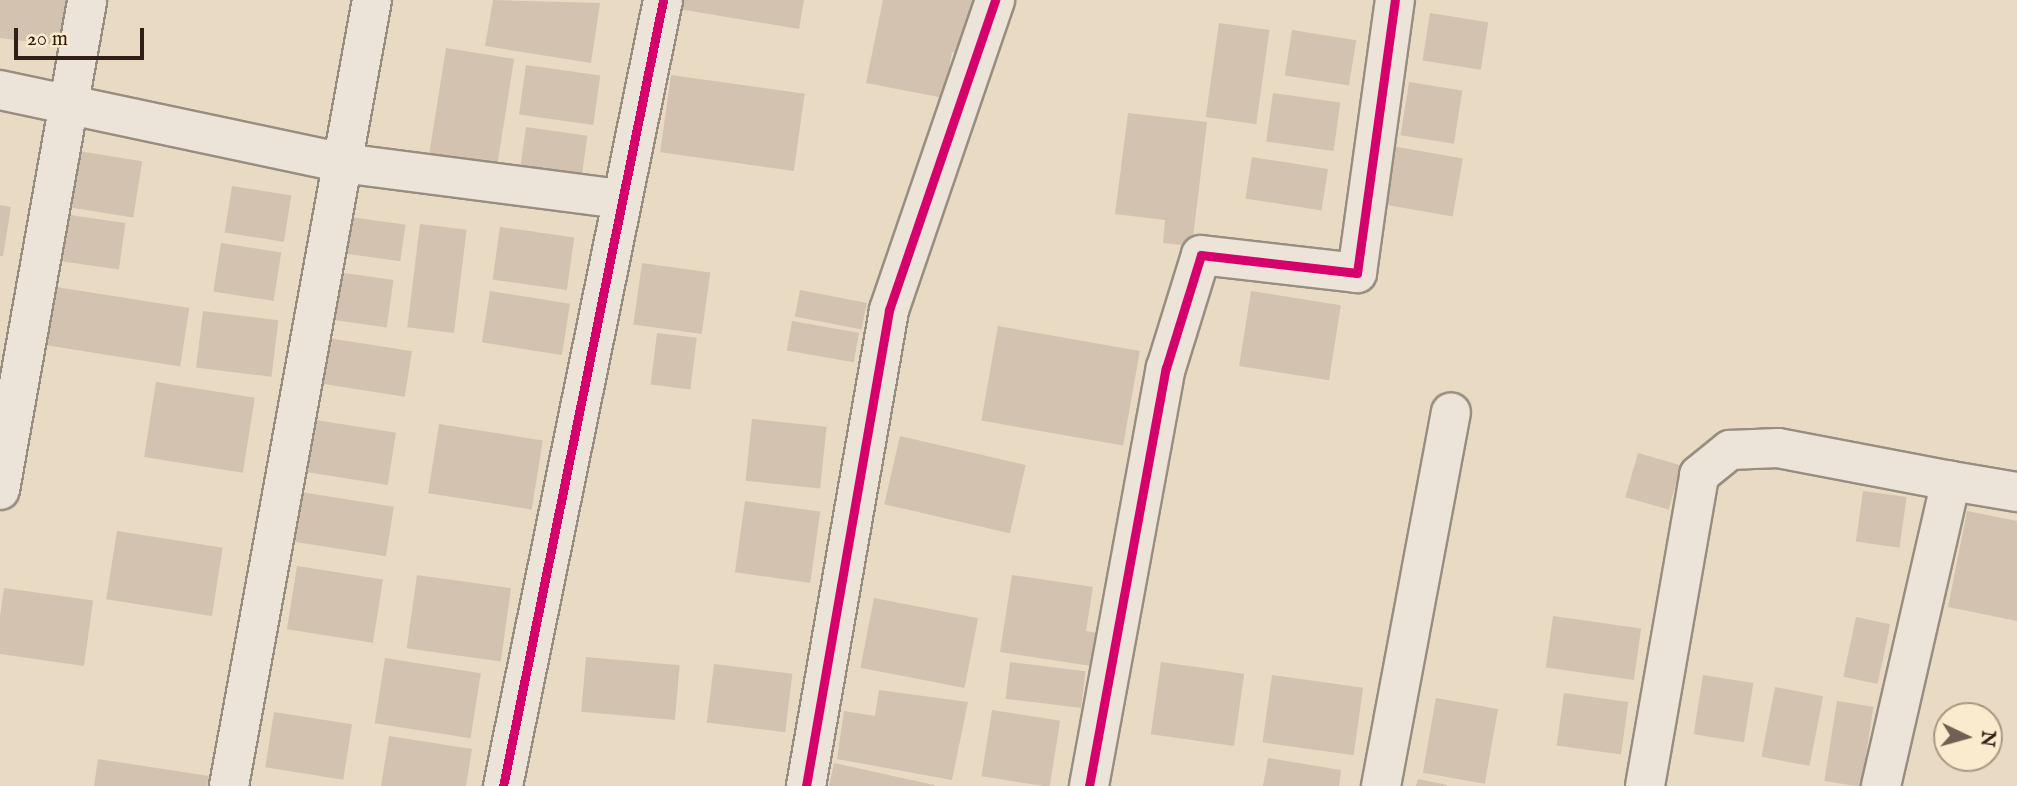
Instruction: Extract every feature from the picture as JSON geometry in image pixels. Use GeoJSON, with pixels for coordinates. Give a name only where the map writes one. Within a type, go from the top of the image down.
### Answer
{"type":"FeatureCollection","features":[{"type":"Feature","properties":{"kind":"street"},"geometry":{"type":"LineString","coordinates":[[0,490],[87,0]]}},
{"type":"Feature","properties":{"kind":"street"},"geometry":{"type":"LineString","coordinates":[[229,786],[372,0]]}},
{"type":"Feature","properties":{"kind":"street"},"geometry":{"type":"LineString","coordinates":[[503,786],[619,199],[663,0]]}},
{"type":"Feature","properties":{"kind":"street"},"geometry":{"type":"LineString","coordinates":[[806,786],[889,310],[995,0]]}},
{"type":"Feature","properties":{"kind":"street"},"geometry":{"type":"LineString","coordinates":[[1089,786],[1166,368],[1200,255],[1357,273],[1395,0]]}},
{"type":"Feature","properties":{"kind":"street"},"geometry":{"type":"LineString","coordinates":[[0,90],[343,163],[619,199]]}},
{"type":"Feature","properties":{"kind":"street"},"geometry":{"type":"LineString","coordinates":[[1381,786],[1451,413]]}},
{"type":"Feature","properties":{"kind":"street"},"geometry":{"type":"LineString","coordinates":[[1645,786],[1699,475],[1730,450],[1779,448],[2017,492]]}},
{"type":"Feature","properties":{"kind":"street"},"geometry":{"type":"LineString","coordinates":[[1881,786],[1951,481]]}},
{"type":"Feature","properties":{"kind":"building"},"geometry":{"type":"Polygon","coordinates":[[[0,0],[70,0],[64,46],[0,38],[0,0]]]}},
{"type":"Feature","properties":{"kind":"building"},"geometry":{"type":"Polygon","coordinates":[[[493,0],[600,3],[591,63],[485,46],[493,0]]]}},
{"type":"Feature","properties":{"kind":"building"},"geometry":{"type":"Polygon","coordinates":[[[680,0],[804,0],[799,29],[679,9],[680,0]]]}},
{"type":"Feature","properties":{"kind":"building"},"geometry":{"type":"Polygon","coordinates":[[[883,0],[975,0],[964,55],[952,52],[944,98],[866,83],[883,0]]]}},
{"type":"Feature","properties":{"kind":"building"},"geometry":{"type":"Polygon","coordinates":[[[1430,13],[1488,22],[1481,70],[1422,60],[1430,13]]]}},
{"type":"Feature","properties":{"kind":"building"},"geometry":{"type":"Polygon","coordinates":[[[1219,23],[1270,30],[1256,124],[1206,117],[1219,23]]]}},
{"type":"Feature","properties":{"kind":"building"},"geometry":{"type":"Polygon","coordinates":[[[1292,30],[1356,40],[1349,86],[1285,75],[1292,30]]]}},
{"type":"Feature","properties":{"kind":"building"},"geometry":{"type":"Polygon","coordinates":[[[446,48],[514,59],[497,167],[429,157],[446,48]]]}},
{"type":"Feature","properties":{"kind":"building"},"geometry":{"type":"Polygon","coordinates":[[[526,65],[600,75],[593,125],[519,115],[526,65]]]}},
{"type":"Feature","properties":{"kind":"building"},"geometry":{"type":"Polygon","coordinates":[[[671,75],[805,94],[794,171],[660,152],[671,75]]]}},
{"type":"Feature","properties":{"kind":"building"},"geometry":{"type":"Polygon","coordinates":[[[1409,82],[1462,90],[1454,144],[1401,135],[1409,82]]]}},
{"type":"Feature","properties":{"kind":"building"},"geometry":{"type":"Polygon","coordinates":[[[1273,93],[1340,102],[1334,151],[1266,142],[1273,93]]]}},
{"type":"Feature","properties":{"kind":"building"},"geometry":{"type":"Polygon","coordinates":[[[1128,113],[1207,122],[1192,246],[1163,243],[1165,220],[1115,214],[1128,113]]]}},
{"type":"Feature","properties":{"kind":"building"},"geometry":{"type":"Polygon","coordinates":[[[526,127],[587,136],[581,180],[520,172],[526,127]]]}},
{"type":"Feature","properties":{"kind":"building"},"geometry":{"type":"Polygon","coordinates":[[[1392,146],[1463,159],[1453,217],[1382,204],[1392,146]]]}},
{"type":"Feature","properties":{"kind":"building"},"geometry":{"type":"Polygon","coordinates":[[[78,151],[142,161],[133,217],[69,207],[78,151]]]}},
{"type":"Feature","properties":{"kind":"building"},"geometry":{"type":"Polygon","coordinates":[[[1252,157],[1328,169],[1321,211],[1245,198],[1252,157]]]}},
{"type":"Feature","properties":{"kind":"building"},"geometry":{"type":"Polygon","coordinates":[[[232,186],[291,195],[284,242],[225,232],[232,186]]]}},
{"type":"Feature","properties":{"kind":"building"},"geometry":{"type":"Polygon","coordinates":[[[0,205],[11,207],[3,256],[0,256],[0,205]]]}},
{"type":"Feature","properties":{"kind":"building"},"geometry":{"type":"Polygon","coordinates":[[[69,215],[125,223],[119,269],[62,262],[69,215]]]}},
{"type":"Feature","properties":{"kind":"building"},"geometry":{"type":"Polygon","coordinates":[[[351,217],[405,225],[400,261],[346,254],[351,217]]]}},
{"type":"Feature","properties":{"kind":"building"},"geometry":{"type":"Polygon","coordinates":[[[420,224],[467,230],[454,333],[407,327],[420,224]]]}},
{"type":"Feature","properties":{"kind":"building"},"geometry":{"type":"Polygon","coordinates":[[[500,227],[574,237],[567,290],[493,279],[500,227]]]}},
{"type":"Feature","properties":{"kind":"building"},"geometry":{"type":"Polygon","coordinates":[[[221,243],[281,253],[274,301],[213,291],[221,243]]]}},
{"type":"Feature","properties":{"kind":"building"},"geometry":{"type":"Polygon","coordinates":[[[642,263],[710,273],[702,334],[633,324],[642,263]]]}},
{"type":"Feature","properties":{"kind":"building"},"geometry":{"type":"Polygon","coordinates":[[[337,272],[393,280],[387,327],[330,320],[337,272]]]}},
{"type":"Feature","properties":{"kind":"building"},"geometry":{"type":"Polygon","coordinates":[[[56,287],[189,308],[180,366],[47,345],[56,287]]]}},
{"type":"Feature","properties":{"kind":"building"},"geometry":{"type":"Polygon","coordinates":[[[800,290],[867,303],[862,329],[795,317],[800,290]]]}},
{"type":"Feature","properties":{"kind":"building"},"geometry":{"type":"Polygon","coordinates":[[[490,291],[570,304],[562,355],[482,342],[490,291]]]}},
{"type":"Feature","properties":{"kind":"building"},"geometry":{"type":"Polygon","coordinates":[[[1251,291],[1341,305],[1329,380],[1239,366],[1251,291]]]}},
{"type":"Feature","properties":{"kind":"building"},"geometry":{"type":"Polygon","coordinates":[[[203,311],[278,320],[271,377],[196,368],[203,311]]]}},
{"type":"Feature","properties":{"kind":"building"},"geometry":{"type":"Polygon","coordinates":[[[792,321],[859,333],[854,362],[787,351],[792,321]]]}},
{"type":"Feature","properties":{"kind":"building"},"geometry":{"type":"Polygon","coordinates":[[[998,326],[1140,351],[1123,446],[981,421],[998,326]]]}},
{"type":"Feature","properties":{"kind":"building"},"geometry":{"type":"Polygon","coordinates":[[[657,333],[697,338],[690,389],[651,385],[657,333]]]}},
{"type":"Feature","properties":{"kind":"building"},"geometry":{"type":"Polygon","coordinates":[[[328,338],[412,351],[405,397],[321,383],[328,338]]]}},
{"type":"Feature","properties":{"kind":"building"},"geometry":{"type":"Polygon","coordinates":[[[156,382],[255,398],[243,473],[144,457],[156,382]]]}},
{"type":"Feature","properties":{"kind":"building"},"geometry":{"type":"Polygon","coordinates":[[[752,419],[827,427],[820,488],[746,481],[752,419]]]}},
{"type":"Feature","properties":{"kind":"building"},"geometry":{"type":"Polygon","coordinates":[[[316,420],[396,433],[388,485],[308,472],[316,420]]]}},
{"type":"Feature","properties":{"kind":"building"},"geometry":{"type":"Polygon","coordinates":[[[439,424],[543,440],[532,510],[428,493],[439,424]]]}},
{"type":"Feature","properties":{"kind":"building"},"geometry":{"type":"Polygon","coordinates":[[[900,436],[1026,465],[1010,533],[884,504],[900,436]]]}},
{"type":"Feature","properties":{"kind":"building"},"geometry":{"type":"Polygon","coordinates":[[[1638,453],[1681,465],[1669,510],[1625,497],[1638,453]]]}},
{"type":"Feature","properties":{"kind":"building"},"geometry":{"type":"Polygon","coordinates":[[[294,491],[394,507],[386,556],[286,540],[294,491]]]}},
{"type":"Feature","properties":{"kind":"building"},"geometry":{"type":"Polygon","coordinates":[[[1863,491],[1907,497],[1899,548],[1856,542],[1863,491]]]}},
{"type":"Feature","properties":{"kind":"building"},"geometry":{"type":"Polygon","coordinates":[[[745,501],[820,512],[810,583],[735,572],[745,501]]]}},
{"type":"Feature","properties":{"kind":"building"},"geometry":{"type":"Polygon","coordinates":[[[1967,511],[2017,521],[2017,621],[1948,607],[1967,511]]]}},
{"type":"Feature","properties":{"kind":"building"},"geometry":{"type":"Polygon","coordinates":[[[117,531],[223,548],[212,616],[106,599],[117,531]]]}},
{"type":"Feature","properties":{"kind":"building"},"geometry":{"type":"Polygon","coordinates":[[[297,566],[383,580],[373,643],[287,629],[297,566]]]}},
{"type":"Feature","properties":{"kind":"building"},"geometry":{"type":"Polygon","coordinates":[[[417,575],[511,588],[501,662],[407,648],[417,575]]]}},
{"type":"Feature","properties":{"kind":"building"},"geometry":{"type":"Polygon","coordinates":[[[1012,575],[1093,587],[1086,631],[1109,635],[1104,668],[1000,652],[1012,575]]]}},
{"type":"Feature","properties":{"kind":"building"},"geometry":{"type":"Polygon","coordinates":[[[4,588],[93,601],[84,666],[0,654],[0,616],[4,588]]]}},
{"type":"Feature","properties":{"kind":"building"},"geometry":{"type":"Polygon","coordinates":[[[874,598],[978,618],[965,688],[860,668],[874,598]]]}},
{"type":"Feature","properties":{"kind":"building"},"geometry":{"type":"Polygon","coordinates":[[[1553,616],[1641,628],[1634,680],[1546,667],[1553,616]]]}},
{"type":"Feature","properties":{"kind":"building"},"geometry":{"type":"Polygon","coordinates":[[[1856,617],[1890,624],[1878,684],[1843,677],[1856,617]]]}},
{"type":"Feature","properties":{"kind":"building"},"geometry":{"type":"Polygon","coordinates":[[[586,657],[680,665],[675,720],[581,712],[586,657]]]}},
{"type":"Feature","properties":{"kind":"building"},"geometry":{"type":"Polygon","coordinates":[[[385,658],[481,673],[470,738],[375,723],[385,658]]]}},
{"type":"Feature","properties":{"kind":"building"},"geometry":{"type":"Polygon","coordinates":[[[1010,662],[1085,671],[1081,708],[1005,699],[1010,662]]]}},
{"type":"Feature","properties":{"kind":"building"},"geometry":{"type":"Polygon","coordinates":[[[1161,662],[1244,674],[1234,746],[1151,734],[1161,662]]]}},
{"type":"Feature","properties":{"kind":"building"},"geometry":{"type":"Polygon","coordinates":[[[714,664],[792,674],[785,732],[707,723],[714,664]]]}},
{"type":"Feature","properties":{"kind":"building"},"geometry":{"type":"Polygon","coordinates":[[[1272,675],[1363,688],[1354,755],[1263,742],[1272,675]]]}},
{"type":"Feature","properties":{"kind":"building"},"geometry":{"type":"Polygon","coordinates":[[[1703,675],[1753,683],[1744,742],[1694,734],[1703,675]]]}},
{"type":"Feature","properties":{"kind":"building"},"geometry":{"type":"Polygon","coordinates":[[[1775,687],[1823,696],[1810,766],[1761,757],[1775,687]]]}},
{"type":"Feature","properties":{"kind":"building"},"geometry":{"type":"Polygon","coordinates":[[[879,690],[968,702],[952,780],[837,759],[844,711],[875,716],[879,690]]]}},
{"type":"Feature","properties":{"kind":"building"},"geometry":{"type":"Polygon","coordinates":[[[1564,693],[1628,702],[1621,755],[1557,745],[1564,693]]]}},
{"type":"Feature","properties":{"kind":"building"},"geometry":{"type":"Polygon","coordinates":[[[1436,698],[1498,709],[1485,784],[1423,773],[1436,698]]]}},
{"type":"Feature","properties":{"kind":"building"},"geometry":{"type":"Polygon","coordinates":[[[1837,701],[1874,707],[1861,786],[1824,781],[1837,701]]]}},
{"type":"Feature","properties":{"kind":"building"},"geometry":{"type":"Polygon","coordinates":[[[992,710],[1060,721],[1050,786],[982,776],[992,710]]]}},
{"type":"Feature","properties":{"kind":"building"},"geometry":{"type":"Polygon","coordinates":[[[274,712],[352,724],[343,780],[265,767],[274,712]]]}},
{"type":"Feature","properties":{"kind":"building"},"geometry":{"type":"Polygon","coordinates":[[[389,736],[472,749],[466,786],[381,786],[389,736]]]}},
{"type":"Feature","properties":{"kind":"building"},"geometry":{"type":"Polygon","coordinates":[[[1268,758],[1341,770],[1339,786],[1263,786],[1268,758]]]}},
{"type":"Feature","properties":{"kind":"building"},"geometry":{"type":"Polygon","coordinates":[[[98,759],[209,776],[207,786],[94,786],[98,759]]]}},
{"type":"Feature","properties":{"kind":"building"},"geometry":{"type":"Polygon","coordinates":[[[834,763],[934,785],[934,786],[829,786],[834,763]]]}},
{"type":"Feature","properties":{"kind":"building"},"geometry":{"type":"Polygon","coordinates":[[[1418,779],[1447,785],[1447,786],[1416,786],[1418,779]]]}},
{"type":"Feature","properties":{"kind":"cycle path"},"geometry":{"type":"LineString","coordinates":[[503,786],[663,0]]}},
{"type":"Feature","properties":{"kind":"cycle path"},"geometry":{"type":"LineString","coordinates":[[806,786],[889,310],[995,0]]}},
{"type":"Feature","properties":{"kind":"cycle path"},"geometry":{"type":"LineString","coordinates":[[1089,786],[1166,368],[1201,255],[1357,273],[1395,0]]}}]}
